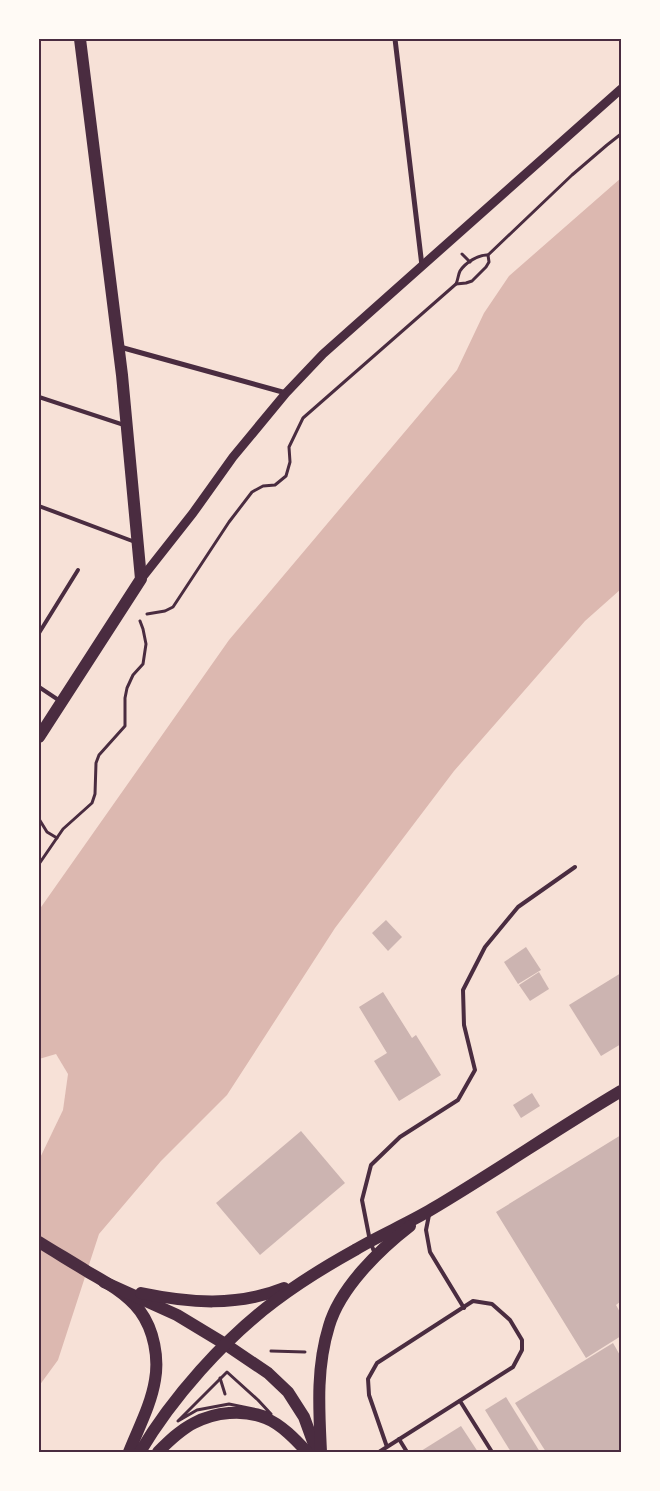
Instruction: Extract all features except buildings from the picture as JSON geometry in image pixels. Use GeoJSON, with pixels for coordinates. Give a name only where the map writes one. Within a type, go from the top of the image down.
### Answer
{"type":"FeatureCollection","features":[{"type":"Feature","properties":{"kind":"main road"},"geometry":{"type":"LineString","coordinates":[[39,738],[142,579],[118,347],[80,39]]}},
{"type":"Feature","properties":{"kind":"main road"},"geometry":{"type":"LineString","coordinates":[[140,1452],[163,1416],[204,1367],[225,1344],[275,1301],[305,1280],[370,1241],[430,1210],[621,1091]]}},
{"type":"Feature","properties":{"kind":"main road"},"geometry":{"type":"LineString","coordinates":[[321,1452],[318,1410],[319,1376],[329,1325],[340,1301],[376,1256],[400,1233],[430,1210]]}},
{"type":"Feature","properties":{"kind":"main road"},"geometry":{"type":"LineString","coordinates":[[39,1242],[124,1295],[140,1311],[151,1332],[156,1356],[155,1379],[151,1398],[129,1452]]}},
{"type":"Feature","properties":{"kind":"main road"},"geometry":{"type":"LineString","coordinates":[[104,1282],[138,1293],[170,1299],[203,1302],[237,1301],[271,1293],[305,1280]]}},
{"type":"Feature","properties":{"kind":"main road"},"geometry":{"type":"LineString","coordinates":[[104,1282],[178,1315],[268,1373],[288,1392],[304,1417],[317,1452]]}},
{"type":"Feature","properties":{"kind":"main road"},"geometry":{"type":"LineString","coordinates":[[158,1452],[194,1423],[218,1414],[242,1412],[266,1418],[288,1434],[307,1452]]}},
{"type":"Feature","properties":{"kind":"street"},"geometry":{"type":"LineString","coordinates":[[395,39],[422,266]]}},
{"type":"Feature","properties":{"kind":"street"},"geometry":{"type":"LineString","coordinates":[[142,579],[233,457],[286,393],[324,354],[621,89]]}},
{"type":"Feature","properties":{"kind":"street"},"geometry":{"type":"LineString","coordinates":[[118,347],[286,393]]}},
{"type":"Feature","properties":{"kind":"lane"},"geometry":{"type":"LineString","coordinates":[[39,397],[126,426]]}},
{"type":"Feature","properties":{"kind":"lane"},"geometry":{"type":"LineString","coordinates":[[39,506],[138,543]]}},
{"type":"Feature","properties":{"kind":"lane"},"geometry":{"type":"LineString","coordinates":[[39,633],[78,570]]}},
{"type":"Feature","properties":{"kind":"lane"},"geometry":{"type":"LineString","coordinates":[[39,687],[62,702]]}},
{"type":"Feature","properties":{"kind":"lane"},"geometry":{"type":"LineString","coordinates":[[376,1256],[370,1241],[362,1200],[372,1165],[400,1137],[458,1100],[475,1070],[464,1025],[463,990],[485,947],[518,907],[576,867]]}},
{"type":"Feature","properties":{"kind":"lane"},"geometry":{"type":"LineString","coordinates":[[430,1210],[426,1230],[430,1252],[464,1308]]}},
{"type":"Feature","properties":{"kind":"lane"},"geometry":{"type":"LineString","coordinates":[[379,1452],[387,1447],[399,1439],[460,1401],[513,1367],[522,1350],[522,1340],[510,1320],[492,1304],[474,1301],[376,1363],[368,1379],[369,1395],[387,1447]]}},
{"type":"Feature","properties":{"kind":"lane"},"geometry":{"type":"LineString","coordinates":[[460,1401],[492,1452]]}},
{"type":"Feature","properties":{"kind":"lane"},"geometry":{"type":"LineString","coordinates":[[399,1439],[407,1452]]}},
{"type":"Feature","properties":{"kind":"path"},"geometry":{"type":"LineString","coordinates":[[488,255],[579,169],[621,134]]}},
{"type":"Feature","properties":{"kind":"path"},"geometry":{"type":"LineString","coordinates":[[147,614],[165,612],[173,607],[229,522],[252,492],[263,486],[275,485],[286,476],[290,462],[289,447],[302,418],[456,284],[460,271],[476,257],[482,254],[488,255]]}},
{"type":"Feature","properties":{"kind":"path"},"geometry":{"type":"LineString","coordinates":[[456,284],[472,281],[486,267],[489,262],[488,255]]}},
{"type":"Feature","properties":{"kind":"path"},"geometry":{"type":"LineString","coordinates":[[39,864],[64,829],[92,803],[95,794],[96,763],[99,755],[125,726],[127,688],[133,675],[143,664],[146,644],[140,620]]}},
{"type":"Feature","properties":{"kind":"path"},"geometry":{"type":"LineString","coordinates":[[39,819],[47,832],[57,838]]}},
{"type":"Feature","properties":{"kind":"path"},"geometry":{"type":"LineString","coordinates":[[303,1361],[307,1344]]}},
{"type":"Feature","properties":{"kind":"path"},"geometry":{"type":"LineString","coordinates":[[269,1351],[305,1352]]}},
{"type":"Feature","properties":{"kind":"path"},"geometry":{"type":"LineString","coordinates":[[220,1378],[228,1404]]}},
{"type":"Feature","properties":{"kind":"shaded area"},"geometry":{"type":"Polygon","coordinates":[[[621,178],[621,589],[585,621],[454,771],[335,928],[227,1095],[161,1161],[99,1234],[58,1360],[39,1386],[39,910],[229,640],[457,370],[484,313],[509,276],[621,178]]]}},
{"type":"Feature","properties":{"kind":"pier"},"geometry":{"type":"Polygon","coordinates":[[[56,1054],[68,1074],[63,1110],[39,1160],[39,1059],[56,1054]]]}}]}
